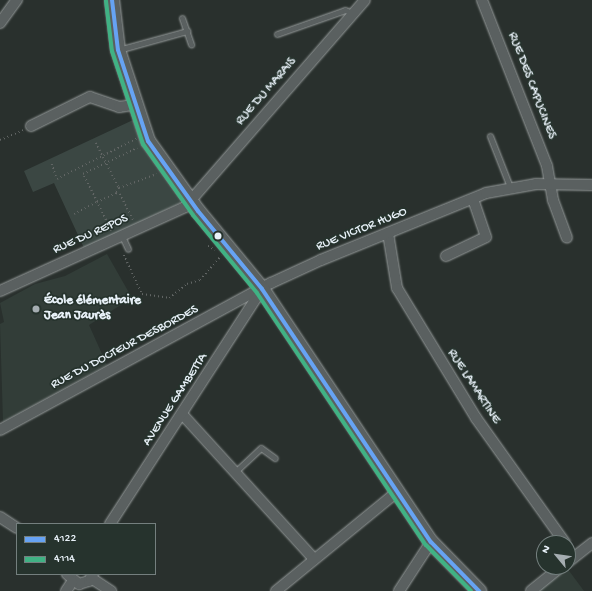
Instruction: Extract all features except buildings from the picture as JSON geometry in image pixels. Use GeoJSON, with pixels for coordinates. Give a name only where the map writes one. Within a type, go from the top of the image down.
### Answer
{"type":"FeatureCollection","features":[{"type":"Feature","properties":{"kind":"street"},"geometry":{"type":"LineString","coordinates":[[0,23],[17,0]]}},
{"type":"Feature","properties":{"kind":"street"},"geometry":{"type":"LineString","coordinates":[[112,0],[118,50],[134,105],[148,141],[190,201],[262,288],[431,542],[479,591]]}},
{"type":"Feature","properties":{"kind":"street","name":"RUE DU MARAIS"},"geometry":{"type":"LineString","coordinates":[[190,201],[364,0]]}},
{"type":"Feature","properties":{"kind":"street","name":"RUE DES CAPUCINES"},"geometry":{"type":"LineString","coordinates":[[482,0],[552,183]]}},
{"type":"Feature","properties":{"kind":"street"},"geometry":{"type":"LineString","coordinates":[[31,126],[90,97],[119,107],[134,105]]}},
{"type":"Feature","properties":{"kind":"street"},"geometry":{"type":"LineString","coordinates":[[552,183],[553,200],[567,238]]}},
{"type":"Feature","properties":{"kind":"street","name":"RUE VICTOR HUGO"},"geometry":{"type":"LineString","coordinates":[[262,288],[388,233],[473,199],[510,187],[552,183],[592,185]]}},
{"type":"Feature","properties":{"kind":"street"},"geometry":{"type":"LineString","coordinates":[[446,256],[486,237],[473,199]]}},
{"type":"Feature","properties":{"kind":"street","name":"RUE DU REPOS"},"geometry":{"type":"LineString","coordinates":[[0,291],[185,207],[190,201]]}},
{"type":"Feature","properties":{"kind":"street","name":"RUE LAMARTINE"},"geometry":{"type":"LineString","coordinates":[[388,233],[397,288],[476,418],[559,535]]}},
{"type":"Feature","properties":{"kind":"street","name":"AVENUE GAMBETTA"},"geometry":{"type":"LineString","coordinates":[[111,523],[262,288]]}},
{"type":"Feature","properties":{"kind":"street","name":"RUE DU DOCTEUR DESBORDES"},"geometry":{"type":"LineString","coordinates":[[0,430],[262,288]]}},
{"type":"Feature","properties":{"kind":"street"},"geometry":{"type":"LineString","coordinates":[[182,414],[314,559]]}},
{"type":"Feature","properties":{"kind":"street"},"geometry":{"type":"LineString","coordinates":[[276,591],[397,492]]}},
{"type":"Feature","properties":{"kind":"street"},"geometry":{"type":"LineString","coordinates":[[0,517],[16,527]]}},
{"type":"Feature","properties":{"kind":"street"},"geometry":{"type":"LineString","coordinates":[[399,591],[431,542]]}},
{"type":"Feature","properties":{"kind":"street"},"geometry":{"type":"LineString","coordinates":[[576,555],[592,543]]}},
{"type":"Feature","properties":{"kind":"street"},"geometry":{"type":"LineString","coordinates":[[531,591],[551,575]]}},
{"type":"Feature","properties":{"kind":"street"},"geometry":{"type":"LineString","coordinates":[[66,591],[69,578],[82,584],[92,576],[111,591]]}},
{"type":"Feature","properties":{"kind":"lane"},"geometry":{"type":"LineString","coordinates":[[277,34],[345,10],[353,13]]}},
{"type":"Feature","properties":{"kind":"lane"},"geometry":{"type":"LineString","coordinates":[[182,18],[191,44]]}},
{"type":"Feature","properties":{"kind":"lane"},"geometry":{"type":"LineString","coordinates":[[118,50],[187,31]]}},
{"type":"Feature","properties":{"kind":"lane"},"geometry":{"type":"LineString","coordinates":[[490,136],[510,187]]}},
{"type":"Feature","properties":{"kind":"lane"},"geometry":{"type":"LineString","coordinates":[[118,238],[128,249]]}},
{"type":"Feature","properties":{"kind":"lane"},"geometry":{"type":"LineString","coordinates":[[234,472],[261,448],[275,458]]}},
{"type":"Feature","properties":{"kind":"path"},"geometry":{"type":"LineString","coordinates":[[0,140],[31,126]]}},
{"type":"Feature","properties":{"kind":"path"},"geometry":{"type":"LineString","coordinates":[[52,164],[57,179],[140,137]]}},
{"type":"Feature","properties":{"kind":"path"},"geometry":{"type":"LineString","coordinates":[[96,143],[121,190]]}},
{"type":"Feature","properties":{"kind":"path"},"geometry":{"type":"LineString","coordinates":[[118,238],[83,174],[137,148]]}},
{"type":"Feature","properties":{"kind":"path"},"geometry":{"type":"LineString","coordinates":[[121,190],[157,174]]}},
{"type":"Feature","properties":{"kind":"path"},"geometry":{"type":"LineString","coordinates":[[74,214],[116,193],[119,188]]}},
{"type":"Feature","properties":{"kind":"path"},"geometry":{"type":"LineString","coordinates":[[121,190],[120,194],[138,228]]}},
{"type":"Feature","properties":{"kind":"path"},"geometry":{"type":"LineString","coordinates":[[116,193],[120,194]]}},
{"type":"Feature","properties":{"kind":"path"},"geometry":{"type":"LineString","coordinates":[[122,250],[142,294],[169,298],[187,284],[200,280],[218,264],[226,245]]}},
{"type":"Feature","properties":{"kind":"shaded area"},"geometry":{"type":"Polygon","coordinates":[[[133,120],[140,141],[181,198],[180,203],[84,248],[54,183],[33,192],[24,171],[133,120]]]}},
{"type":"Feature","properties":{"kind":"shaded area"},"geometry":{"type":"Polygon","coordinates":[[[107,254],[132,298],[89,325],[107,365],[3,422],[0,324],[4,322],[0,303],[35,284],[65,276],[107,254]]]}},
{"type":"Feature","properties":{"kind":"shaded area"},"geometry":{"type":"Polygon","coordinates":[[[558,575],[572,575],[584,591],[537,591],[558,575]]]}},
{"type":"Feature","properties":{"kind":"transit line","name":"4122"},"geometry":{"type":"LineString","coordinates":[[112,0],[118,50],[148,141],[198,211],[262,289],[431,542],[479,591]]}},
{"type":"Feature","properties":{"kind":"transit line","name":"4114"},"geometry":{"type":"LineString","coordinates":[[106,1],[112,51],[143,144],[193,215],[257,293],[426,545],[471,591]]}},
{"type":"Feature","properties":{"kind":"place","name":"École élémentaire Jean Jaurès"},"geometry":{"type":"Point","coordinates":[36,309]}}]}
